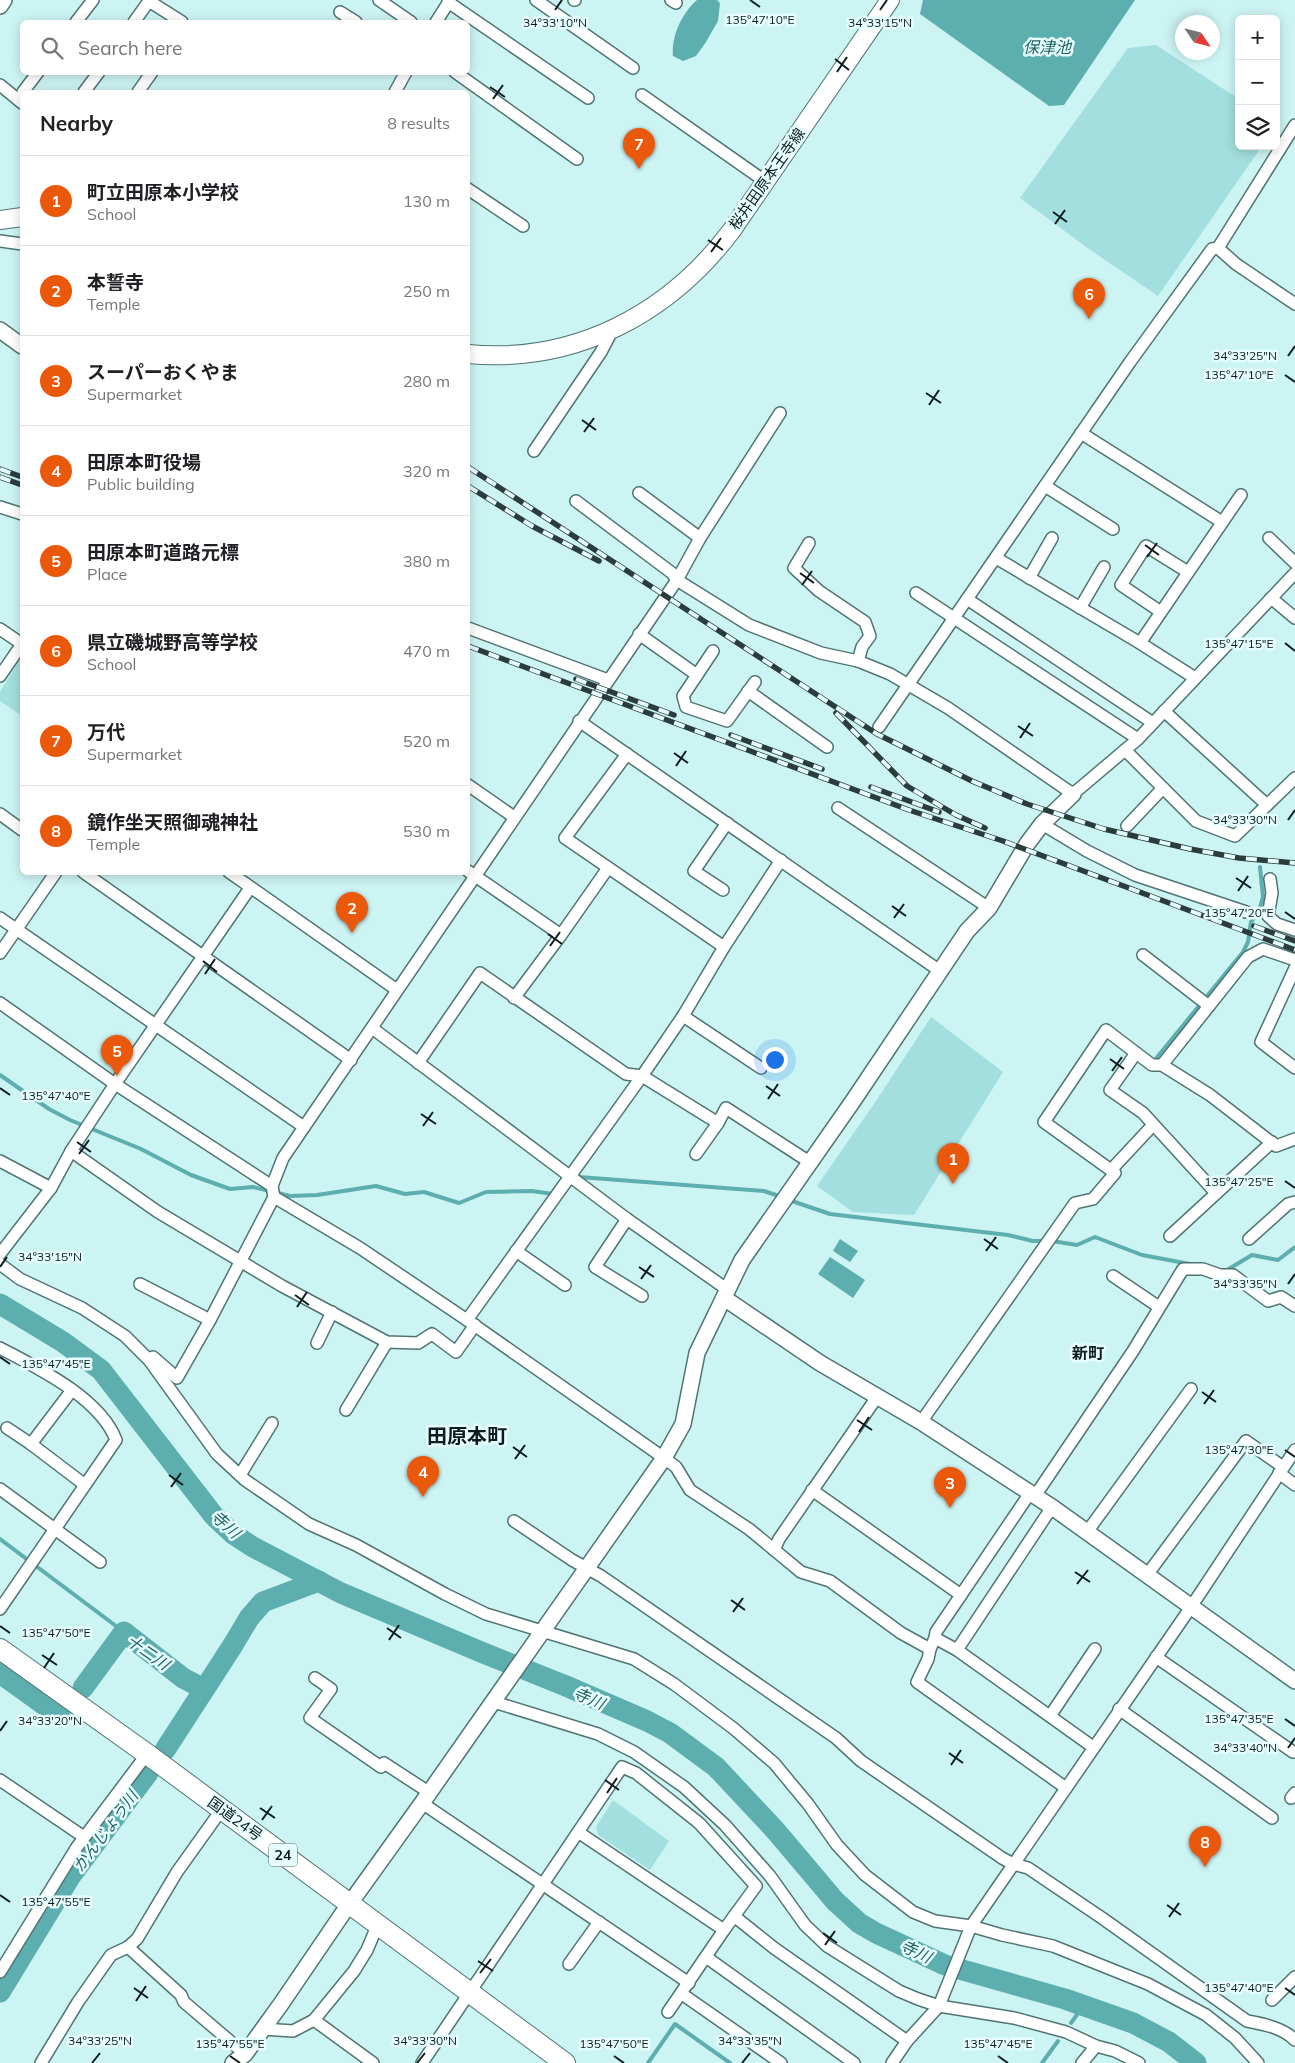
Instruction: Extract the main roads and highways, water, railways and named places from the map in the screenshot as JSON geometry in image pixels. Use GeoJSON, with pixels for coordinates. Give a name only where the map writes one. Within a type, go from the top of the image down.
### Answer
{"type":"FeatureCollection","features":[{"type":"Feature","properties":{"kind":"highway","name":"国道24号"},"geometry":{"type":"LineString","coordinates":[[0,1649],[147,1754],[565,2063]]}},
{"type":"Feature","properties":{"kind":"main road","name":"桜井田原本王寺線"},"geometry":{"type":"LineString","coordinates":[[470,354],[510,356],[575,343],[613,329],[642,314],[685,283],[714,254],[766,182],[890,0]]}},
{"type":"Feature","properties":{"kind":"main road"},"geometry":{"type":"LineString","coordinates":[[0,220],[20,217]]}},
{"type":"Feature","properties":{"kind":"water"},"geometry":{"type":"Polygon","coordinates":[[[697,0],[717,0],[720,3],[718,21],[696,56],[683,61],[673,56],[674,41],[682,18],[697,0]]]}},
{"type":"Feature","properties":{"kind":"water","name":"保津池"},"geometry":{"type":"Polygon","coordinates":[[[923,0],[1135,0],[1064,105],[1049,106],[920,14],[923,0]]]}},
{"type":"Feature","properties":{"kind":"water"},"geometry":{"type":"Polygon","coordinates":[[[840,1239],[858,1251],[850,1262],[833,1251],[840,1239]]]}},
{"type":"Feature","properties":{"kind":"water"},"geometry":{"type":"Polygon","coordinates":[[[830,1257],[865,1280],[853,1298],[818,1274],[830,1257]]]}},
{"type":"Feature","properties":{"kind":"waterway"},"geometry":{"type":"LineString","coordinates":[[1154,1061],[1243,952],[1248,942],[1251,922],[1259,911],[1263,897],[1260,867]]}},
{"type":"Feature","properties":{"kind":"waterway"},"geometry":{"type":"LineString","coordinates":[[0,1075],[49,1109],[70,1120],[141,1149],[191,1175],[230,1189],[253,1187],[290,1196],[317,1195],[376,1186],[405,1194],[424,1192],[459,1203],[486,1192],[532,1191],[553,1194]]}},
{"type":"Feature","properties":{"kind":"waterway"},"geometry":{"type":"LineString","coordinates":[[576,1179],[579,1177],[764,1191],[782,1197]]}},
{"type":"Feature","properties":{"kind":"waterway"},"geometry":{"type":"LineString","coordinates":[[789,1200],[830,1214],[1045,1241]]}},
{"type":"Feature","properties":{"kind":"waterway"},"geometry":{"type":"LineString","coordinates":[[1052,1241],[1077,1245],[1095,1237],[1142,1255],[1190,1264]]}},
{"type":"Feature","properties":{"kind":"waterway"},"geometry":{"type":"LineString","coordinates":[[1227,1270],[1252,1255],[1278,1260],[1295,1247]]}},
{"type":"Feature","properties":{"kind":"waterway","name":"寺川"},"geometry":{"type":"LineString","coordinates":[[0,1304],[63,1342],[101,1370],[214,1516],[233,1534],[253,1547],[341,1593],[566,1686],[670,1733],[716,1767],[775,1830],[835,1901],[859,1923],[876,1933],[945,1965],[1065,1999],[1133,2023],[1169,2042],[1196,2063]]}},
{"type":"Feature","properties":{"kind":"waterway"},"geometry":{"type":"LineString","coordinates":[[0,1539],[124,1632]]}},
{"type":"Feature","properties":{"kind":"waterway","name":"かんじょう川"},"geometry":{"type":"LineString","coordinates":[[165,1750],[249,1618],[263,1602],[319,1581]]}},
{"type":"Feature","properties":{"kind":"waterway","name":"十二川"},"geometry":{"type":"LineString","coordinates":[[83,1688],[124,1632],[183,1678],[204,1689]]}},
{"type":"Feature","properties":{"kind":"waterway","name":"十二川"},"geometry":{"type":"LineString","coordinates":[[0,1673],[61,1717]]}},
{"type":"Feature","properties":{"kind":"waterway","name":"かんじょう川"},"geometry":{"type":"LineString","coordinates":[[0,1992],[70,1877],[148,1773]]}},
{"type":"Feature","properties":{"kind":"waterway"},"geometry":{"type":"LineString","coordinates":[[1071,2023],[1084,2005]]}},
{"type":"Feature","properties":{"kind":"waterway"},"geometry":{"type":"LineString","coordinates":[[648,2063],[675,2024],[730,2063]]}},
{"type":"Feature","properties":{"kind":"waterway"},"geometry":{"type":"LineString","coordinates":[[1042,2063],[1058,2041]]}},
{"type":"Feature","properties":{"kind":"railway"},"geometry":{"type":"LineString","coordinates":[[470,468],[877,734],[972,781],[1027,804],[1104,829],[1239,858],[1295,863]]}},
{"type":"Feature","properties":{"kind":"railway"},"geometry":{"type":"LineString","coordinates":[[0,469],[20,476]]}},
{"type":"Feature","properties":{"kind":"railway"},"geometry":{"type":"LineString","coordinates":[[0,477],[20,484]]}},
{"type":"Feature","properties":{"kind":"railway"},"geometry":{"type":"LineString","coordinates":[[470,487],[532,526],[599,561]]}},
{"type":"Feature","properties":{"kind":"railway"},"geometry":{"type":"LineString","coordinates":[[470,647],[909,810],[1003,841],[1295,950]]}},
{"type":"Feature","properties":{"kind":"railway"},"geometry":{"type":"LineString","coordinates":[[576,679],[674,715]]}},
{"type":"Feature","properties":{"kind":"railway"},"geometry":{"type":"LineString","coordinates":[[836,713],[907,786],[956,815],[985,828]]}},
{"type":"Feature","properties":{"kind":"railway"},"geometry":{"type":"LineString","coordinates":[[731,735],[822,769]]}},
{"type":"Feature","properties":{"kind":"railway"},"geometry":{"type":"LineString","coordinates":[[871,787],[939,812]]}},
{"type":"Feature","properties":{"kind":"railway"},"geometry":{"type":"LineString","coordinates":[[1254,926],[1295,941]]}},
{"type":"Feature","properties":{"kind":"place","name":"万代"},"geometry":{"type":"Point","coordinates":[639,169]}},
{"type":"Feature","properties":{"kind":"place","name":"県立磯城野高等学校"},"geometry":{"type":"Point","coordinates":[1089,319]}},
{"type":"Feature","properties":{"kind":"place","name":"本誓寺"},"geometry":{"type":"Point","coordinates":[352,933]}},
{"type":"Feature","properties":{"kind":"place","name":"田原本町道路元標"},"geometry":{"type":"Point","coordinates":[117,1076]}},
{"type":"Feature","properties":{"kind":"place","name":"町立田原本小学校"},"geometry":{"type":"Point","coordinates":[953,1184]}},
{"type":"Feature","properties":{"kind":"place","name":"田原本町役場"},"geometry":{"type":"Point","coordinates":[423,1497]}},
{"type":"Feature","properties":{"kind":"place","name":"スーパーおくやま"},"geometry":{"type":"Point","coordinates":[950,1508]}},
{"type":"Feature","properties":{"kind":"place","name":"鏡作坐天照御魂神社"},"geometry":{"type":"Point","coordinates":[1205,1867]}},
{"type":"Feature","properties":{"kind":"district","name":"新町"},"geometry":{"type":"Point","coordinates":[1088,1353]}},
{"type":"Feature","properties":{"kind":"district","name":"田原本町"},"geometry":{"type":"Point","coordinates":[467,1436]}}]}
